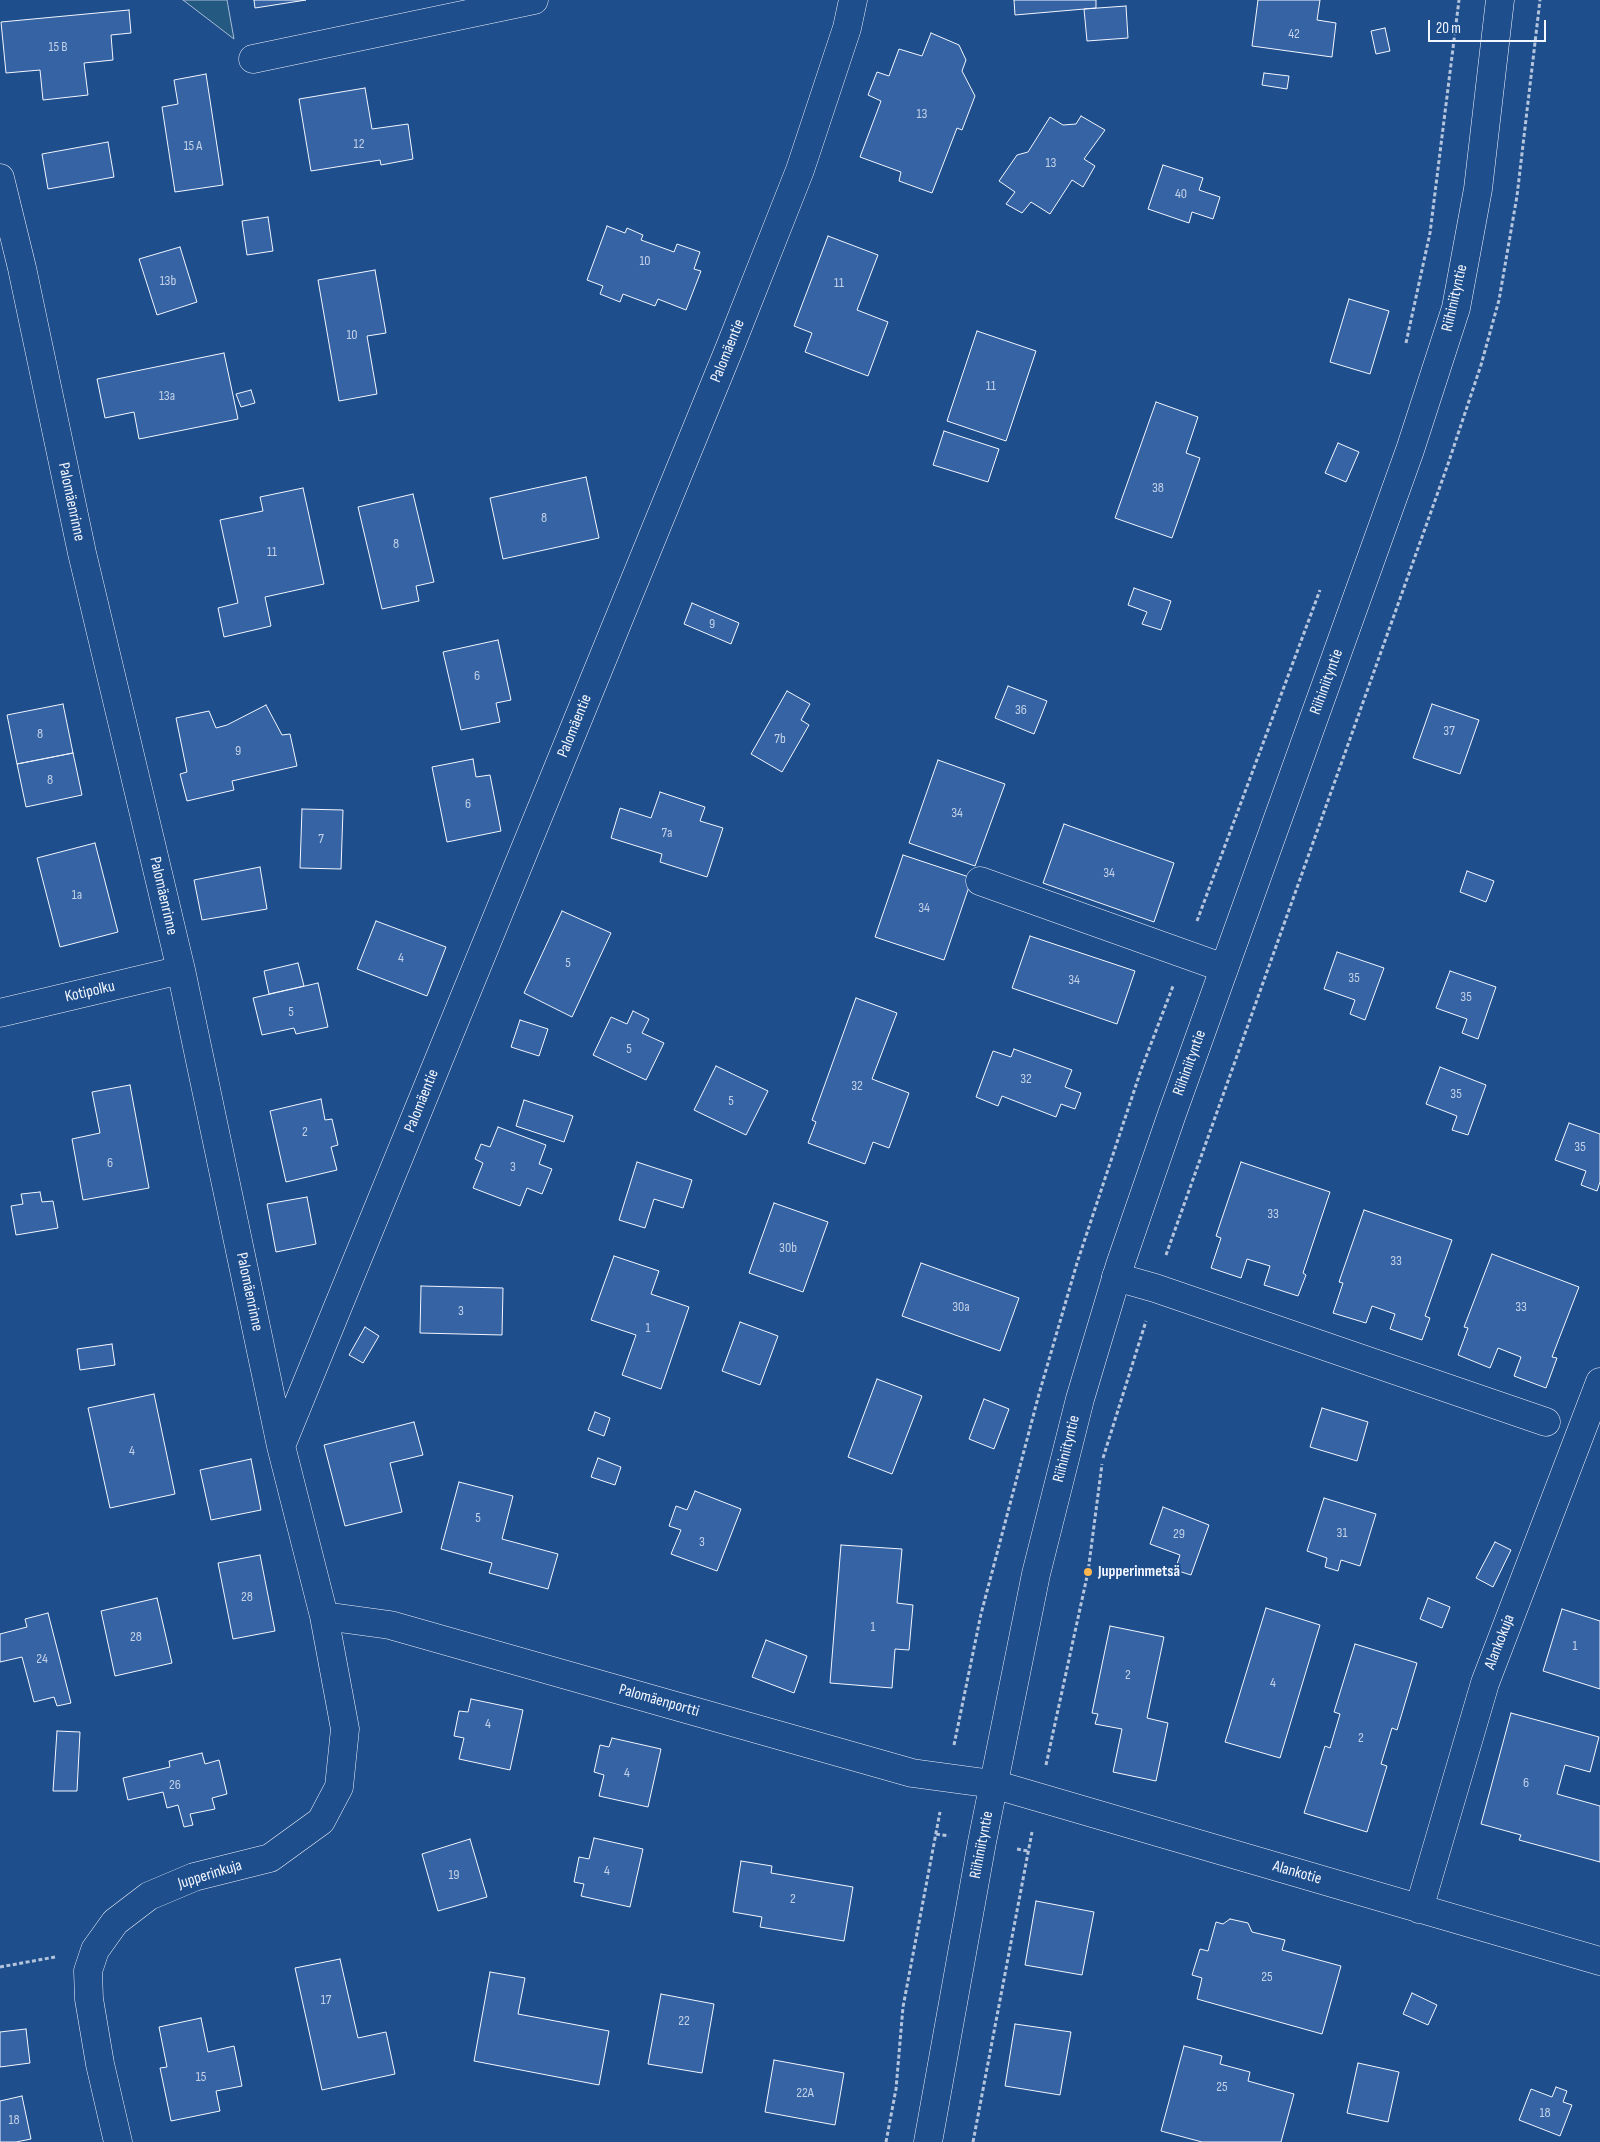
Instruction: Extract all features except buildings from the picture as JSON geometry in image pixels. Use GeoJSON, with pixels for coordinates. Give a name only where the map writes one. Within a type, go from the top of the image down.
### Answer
{"type":"FeatureCollection","features":[{"type":"Feature","properties":{"kind":"street"},"geometry":{"type":"LineString","coordinates":[[253,59],[534,0]]}},
{"type":"Feature","properties":{"kind":"street","name":"Palomäentie"},"geometry":{"type":"LineString","coordinates":[[281,1446],[800,170],[847,28],[853,0]]}},
{"type":"Feature","properties":{"kind":"street","name":"Riihiniityntie"},"geometry":{"type":"LineString","coordinates":[[928,2142],[993,1784],[1036,1574],[1080,1398],[1116,1277],[1172,1114],[1410,450],[1456,308],[1478,189],[1500,0]]}},
{"type":"Feature","properties":{"kind":"street","name":"Palomäenrinne"},"geometry":{"type":"LineString","coordinates":[[0,178],[22,268],[82,553],[181,970],[281,1446],[324,1616]]}},
{"type":"Feature","properties":{"kind":"street"},"geometry":{"type":"LineString","coordinates":[[980,881],[1224,968]]}},
{"type":"Feature","properties":{"kind":"street","name":"Kotipolku"},"geometry":{"type":"LineString","coordinates":[[0,1013],[181,970]]}},
{"type":"Feature","properties":{"kind":"street"},"geometry":{"type":"LineString","coordinates":[[1116,1277],[1155,1288],[1546,1422]]}},
{"type":"Feature","properties":{"kind":"street","name":"Alankokuja"},"geometry":{"type":"LineString","coordinates":[[1418,1909],[1484,1683],[1600,1382]]}},
{"type":"Feature","properties":{"kind":"street","name":"Palomäenportti"},"geometry":{"type":"LineString","coordinates":[[324,1616],[390,1625],[912,1773],[993,1784]]}},
{"type":"Feature","properties":{"kind":"street","name":"Jupperinkuja"},"geometry":{"type":"LineString","coordinates":[[118,2142],[100,2064],[89,1999],[88,1971],[95,1950],[115,1922],[149,1896],[194,1877],[270,1858],[320,1821],[339,1787],[344,1730],[324,1616]]}},
{"type":"Feature","properties":{"kind":"street","name":"Alankotie"},"geometry":{"type":"LineString","coordinates":[[993,1784],[1038,1799],[1600,1961]]}},
{"type":"Feature","properties":{"kind":"path"},"geometry":{"type":"LineString","coordinates":[[973,2142],[1038,1799],[1088,1572],[1102,1463],[1155,1288],[1448,464],[1481,365],[1499,300],[1517,196],[1540,0]]}},
{"type":"Feature","properties":{"kind":"path"},"geometry":{"type":"LineString","coordinates":[[0,1967],[95,1950]]}},
{"type":"Feature","properties":{"kind":"shaded area"},"geometry":{"type":"Polygon","coordinates":[[[183,0],[227,0],[234,39],[183,0]]]}},
{"type":"Feature","properties":{"kind":"place","name":"Jupperinmetsä"},"geometry":{"type":"Point","coordinates":[1088,1572]}}]}
